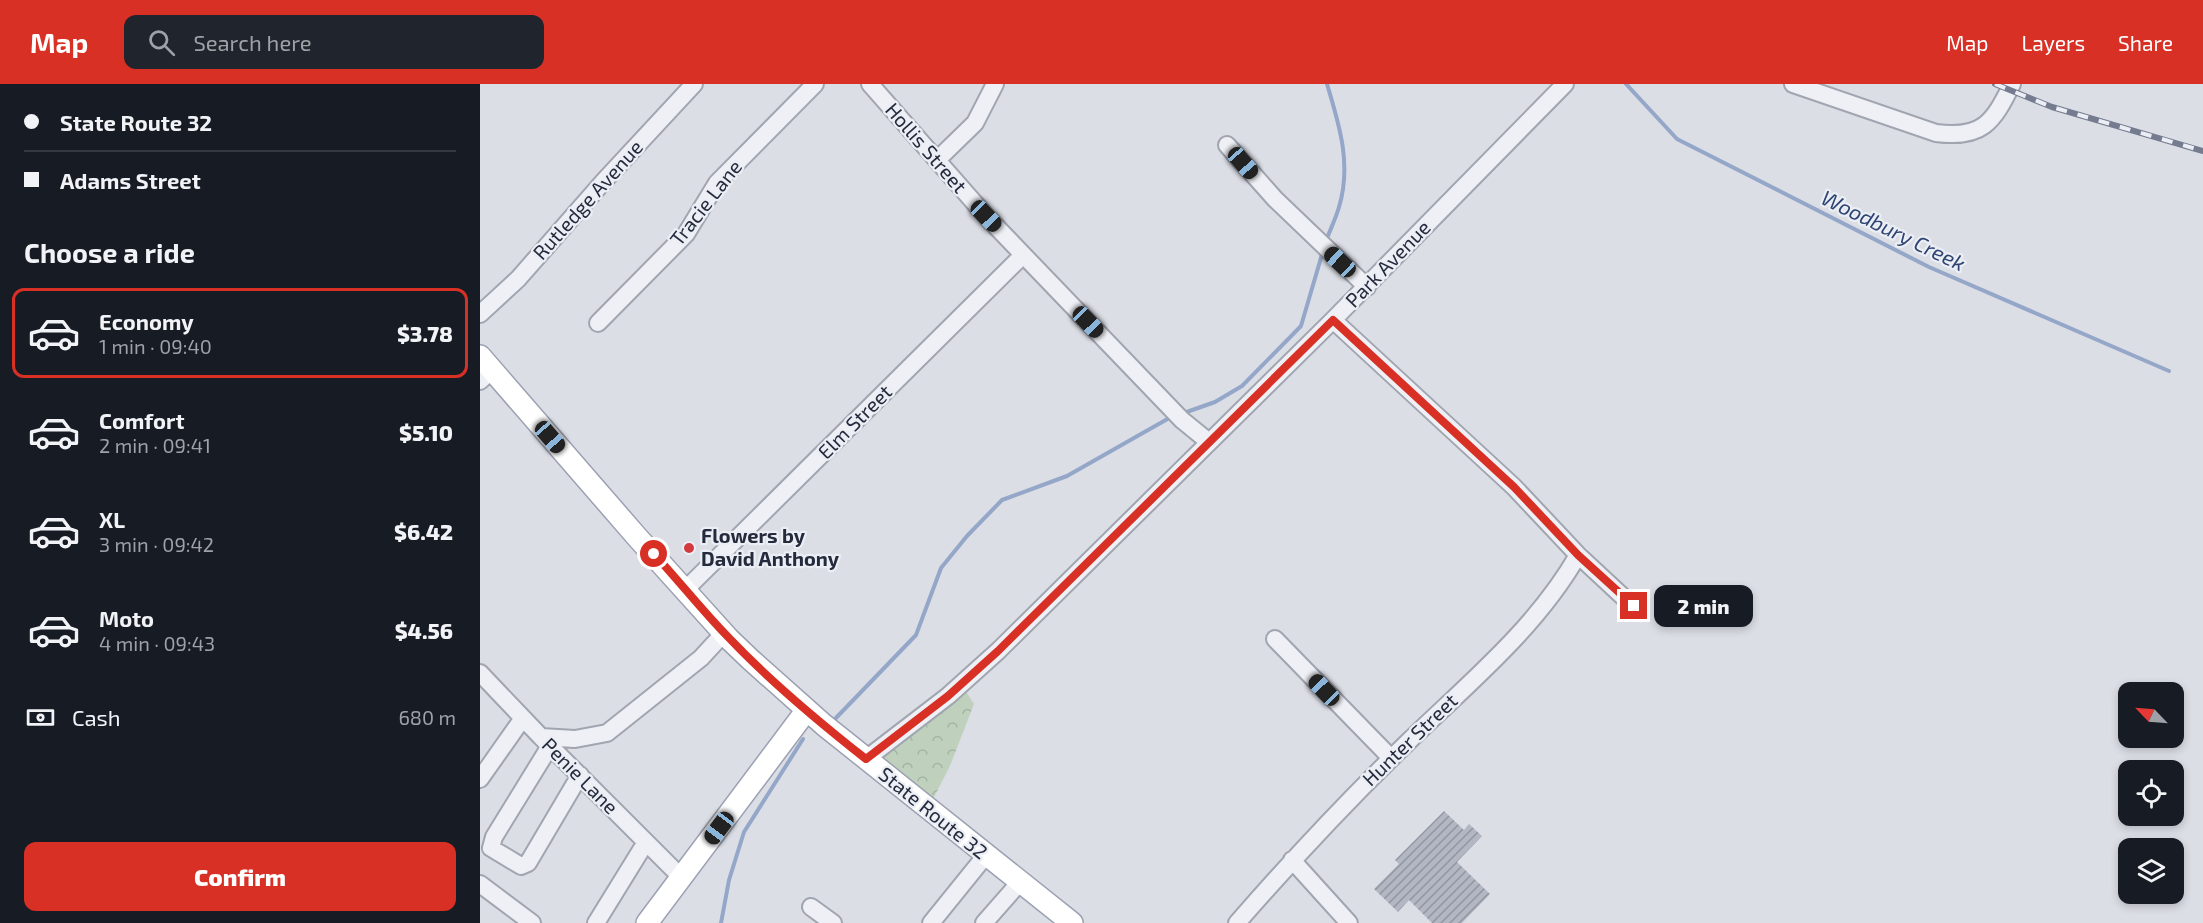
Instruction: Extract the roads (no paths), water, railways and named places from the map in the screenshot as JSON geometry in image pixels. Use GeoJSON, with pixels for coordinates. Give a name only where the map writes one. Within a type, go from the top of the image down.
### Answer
{"type":"FeatureCollection","features":[{"type":"Feature","properties":{"kind":"main road","name":"State Route 32"},"geometry":{"type":"LineString","coordinates":[[484,369],[724,633],[806,711],[1068,922]]}},
{"type":"Feature","properties":{"kind":"main road"},"geometry":{"type":"LineString","coordinates":[[647,923],[806,711]]}},
{"type":"Feature","properties":{"kind":"street","name":"Rutledge Avenue"},"geometry":{"type":"LineString","coordinates":[[480,314],[518,279],[603,182],[694,84]]}},
{"type":"Feature","properties":{"kind":"street","name":"Tracie Lane"},"geometry":{"type":"LineString","coordinates":[[598,323],[686,234],[717,183],[815,84]]}},
{"type":"Feature","properties":{"kind":"street","name":"Hollis Street"},"geometry":{"type":"LineString","coordinates":[[870,84],[986,216],[1182,420],[1209,442]]}},
{"type":"Feature","properties":{"kind":"street"},"geometry":{"type":"LineString","coordinates":[[937,160],[975,123],[995,84]]}},
{"type":"Feature","properties":{"kind":"street","name":"Park Avenue"},"geometry":{"type":"LineString","coordinates":[[866,759],[948,696],[998,651],[1367,287],[1565,84]]}},
{"type":"Feature","properties":{"kind":"street"},"geometry":{"type":"LineString","coordinates":[[1792,84],[1936,132],[1964,135],[1988,123],[1998,111],[2012,84]]}},
{"type":"Feature","properties":{"kind":"street"},"geometry":{"type":"LineString","coordinates":[[1227,145],[1275,199],[1367,287]]}},
{"type":"Feature","properties":{"kind":"street","name":"Elm Street"},"geometry":{"type":"LineString","coordinates":[[686,589],[1023,255]]}},
{"type":"Feature","properties":{"kind":"street"},"geometry":{"type":"LineString","coordinates":[[1333,320],[1514,487],[1578,555],[1634,606]]}},
{"type":"Feature","properties":{"kind":"street","name":"Hunter Street"},"geometry":{"type":"LineString","coordinates":[[1237,923],[1292,861],[1391,758],[1509,644],[1553,595],[1578,555]]}},
{"type":"Feature","properties":{"kind":"street"},"geometry":{"type":"LineString","coordinates":[[580,775],[528,863],[521,866],[491,848],[494,837],[545,742],[607,733],[701,658],[724,633]]}},
{"type":"Feature","properties":{"kind":"street"},"geometry":{"type":"LineString","coordinates":[[1275,639],[1391,758]]}},
{"type":"Feature","properties":{"kind":"street","name":"Penie Lane"},"geometry":{"type":"LineString","coordinates":[[480,673],[545,742],[681,877]]}},
{"type":"Feature","properties":{"kind":"street"},"geometry":{"type":"LineString","coordinates":[[480,779],[523,718]]}},
{"type":"Feature","properties":{"kind":"street"},"geometry":{"type":"LineString","coordinates":[[596,923],[646,842]]}},
{"type":"Feature","properties":{"kind":"street"},"geometry":{"type":"LineString","coordinates":[[931,923],[986,855]]}},
{"type":"Feature","properties":{"kind":"street"},"geometry":{"type":"LineString","coordinates":[[1292,861],[1349,923]]}},
{"type":"Feature","properties":{"kind":"street"},"geometry":{"type":"LineString","coordinates":[[984,923],[1020,882]]}},
{"type":"Feature","properties":{"kind":"street"},"geometry":{"type":"LineString","coordinates":[[480,884],[532,923]]}},
{"type":"Feature","properties":{"kind":"street"},"geometry":{"type":"LineString","coordinates":[[811,907],[833,923]]}},
{"type":"Feature","properties":{"kind":"waterway"},"geometry":{"type":"LineString","coordinates":[[1326,241],[1339,207],[1344,175],[1342,144],[1327,84]]}},
{"type":"Feature","properties":{"kind":"waterway","name":"Woodbury Creek"},"geometry":{"type":"LineString","coordinates":[[1626,84],[1677,139],[1929,267],[2169,371]]}},
{"type":"Feature","properties":{"kind":"waterway"},"geometry":{"type":"LineString","coordinates":[[1181,414],[1215,402],[1242,386],[1301,326],[1323,251]]}},
{"type":"Feature","properties":{"kind":"waterway"},"geometry":{"type":"LineString","coordinates":[[834,720],[916,635],[941,568],[967,536],[1002,500],[1067,476],[1171,417]]}},
{"type":"Feature","properties":{"kind":"waterway"},"geometry":{"type":"LineString","coordinates":[[721,923],[729,880],[744,832],[803,739]]}},
{"type":"Feature","properties":{"kind":"railway"},"geometry":{"type":"LineString","coordinates":[[1995,84],[2052,107],[2203,151]]}},
{"type":"Feature","properties":{"kind":"place","name":"Flowers by David Anthony"},"geometry":{"type":"Point","coordinates":[689,548]}}]}
